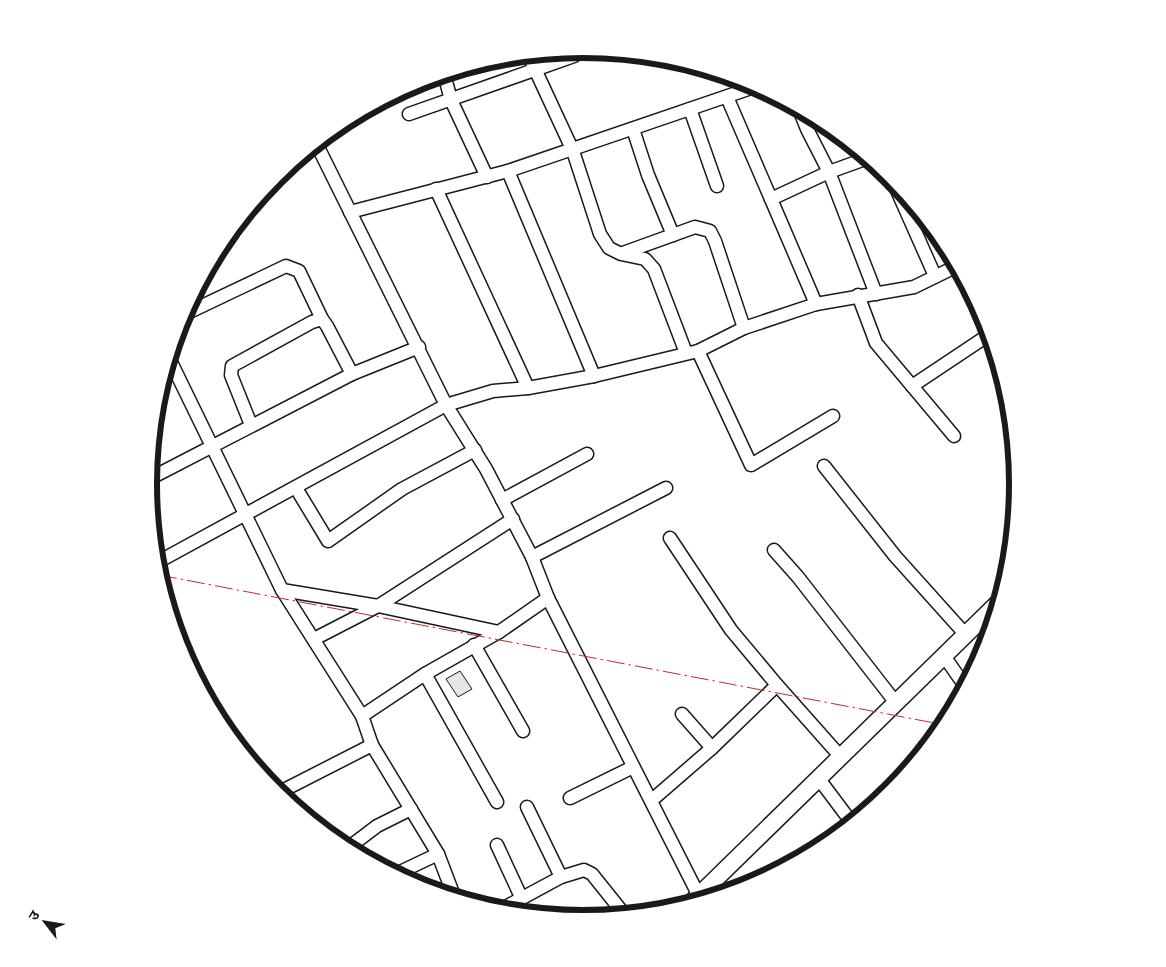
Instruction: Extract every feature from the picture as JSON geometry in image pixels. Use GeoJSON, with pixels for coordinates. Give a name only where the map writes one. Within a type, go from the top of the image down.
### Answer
{"type":"FeatureCollection","features":[{"type":"Feature","properties":{"kind":"main road"},"geometry":{"type":"LineString","coordinates":[[702,892],[988,613]]}},
{"type":"Feature","properties":{"kind":"street"},"geometry":{"type":"LineString","coordinates":[[409,114],[568,58]]}},
{"type":"Feature","properties":{"kind":"street"},"geometry":{"type":"LineString","coordinates":[[530,61],[573,151],[600,234],[609,248],[621,254],[645,259],[654,270],[692,352],[751,465],[833,416]]}},
{"type":"Feature","properties":{"kind":"street"},"geometry":{"type":"LineString","coordinates":[[446,80],[451,100],[488,177]]}},
{"type":"Feature","properties":{"kind":"street"},"geometry":{"type":"LineString","coordinates":[[350,212],[508,171],[573,151],[746,90]]}},
{"type":"Feature","properties":{"kind":"street"},"geometry":{"type":"LineString","coordinates":[[727,97],[816,304]]}},
{"type":"Feature","properties":{"kind":"street"},"geometry":{"type":"LineString","coordinates":[[690,109],[717,186]]}},
{"type":"Feature","properties":{"kind":"street"},"geometry":{"type":"LineString","coordinates":[[803,119],[829,172],[876,294]]}},
{"type":"Feature","properties":{"kind":"street"},"geometry":{"type":"LineString","coordinates":[[633,129],[648,175],[673,235]]}},
{"type":"Feature","properties":{"kind":"street"},"geometry":{"type":"LineString","coordinates":[[319,150],[419,347],[446,405],[475,450],[513,519],[532,557],[548,598],[633,767],[652,800],[693,895]]}},
{"type":"Feature","properties":{"kind":"street"},"geometry":{"type":"LineString","coordinates":[[771,199],[829,172],[861,161]]}},
{"type":"Feature","properties":{"kind":"street"},"geometry":{"type":"LineString","coordinates":[[508,171],[594,376]]}},
{"type":"Feature","properties":{"kind":"street"},"geometry":{"type":"LineString","coordinates":[[436,189],[528,388]]}},
{"type":"Feature","properties":{"kind":"street"},"geometry":{"type":"LineString","coordinates":[[912,214],[935,276]]}},
{"type":"Feature","properties":{"kind":"street"},"geometry":{"type":"LineString","coordinates":[[621,254],[695,227],[703,227],[710,231],[744,328]]}},
{"type":"Feature","properties":{"kind":"street"},"geometry":{"type":"LineString","coordinates":[[194,310],[286,266],[299,271],[322,319],[352,374]]}},
{"type":"Feature","properties":{"kind":"street"},"geometry":{"type":"LineString","coordinates":[[164,560],[446,405],[493,391],[528,388],[594,376],[692,352],[744,328],[816,304],[858,295],[876,294],[914,287],[951,269]]}},
{"type":"Feature","properties":{"kind":"street"},"geometry":{"type":"LineString","coordinates":[[858,295],[876,343],[954,436]]}},
{"type":"Feature","properties":{"kind":"street"},"geometry":{"type":"LineString","coordinates":[[252,425],[231,375],[232,366],[312,322],[322,319]]}},
{"type":"Feature","properties":{"kind":"street"},"geometry":{"type":"LineString","coordinates":[[912,386],[983,339]]}},
{"type":"Feature","properties":{"kind":"street"},"geometry":{"type":"LineString","coordinates":[[157,475],[352,374],[419,347]]}},
{"type":"Feature","properties":{"kind":"street"},"geometry":{"type":"LineString","coordinates":[[174,367],[282,590],[362,716],[372,745],[438,854],[451,889]]}},
{"type":"Feature","properties":{"kind":"street"},"geometry":{"type":"LineString","coordinates":[[296,488],[328,541],[402,489],[475,450]]}},
{"type":"Feature","properties":{"kind":"street"},"geometry":{"type":"LineString","coordinates":[[502,500],[587,454]]}},
{"type":"Feature","properties":{"kind":"street"},"geometry":{"type":"LineString","coordinates":[[824,466],[895,556],[966,635]]}},
{"type":"Feature","properties":{"kind":"street"},"geometry":{"type":"LineString","coordinates":[[532,557],[666,488]]}},
{"type":"Feature","properties":{"kind":"street"},"geometry":{"type":"LineString","coordinates":[[314,639],[378,606],[513,519]]}},
{"type":"Feature","properties":{"kind":"street"},"geometry":{"type":"LineString","coordinates":[[670,538],[731,630],[840,756]]}},
{"type":"Feature","properties":{"kind":"street"},"geometry":{"type":"LineString","coordinates":[[774,550],[896,703]]}},
{"type":"Feature","properties":{"kind":"street"},"geometry":{"type":"LineString","coordinates":[[282,590],[378,606],[499,632]]}},
{"type":"Feature","properties":{"kind":"street"},"geometry":{"type":"LineString","coordinates":[[362,716],[426,674],[499,632],[548,598]]}},
{"type":"Feature","properties":{"kind":"street"},"geometry":{"type":"LineString","coordinates":[[474,645],[523,731]]}},
{"type":"Feature","properties":{"kind":"street"},"geometry":{"type":"LineString","coordinates":[[944,656],[961,680]]}},
{"type":"Feature","properties":{"kind":"street"},"geometry":{"type":"LineString","coordinates":[[426,674],[497,802]]}},
{"type":"Feature","properties":{"kind":"street"},"geometry":{"type":"LineString","coordinates":[[652,800],[712,748],[777,685]]}},
{"type":"Feature","properties":{"kind":"street"},"geometry":{"type":"LineString","coordinates":[[682,714],[712,748]]}},
{"type":"Feature","properties":{"kind":"street"},"geometry":{"type":"LineString","coordinates":[[286,789],[372,745]]}},
{"type":"Feature","properties":{"kind":"street"},"geometry":{"type":"LineString","coordinates":[[570,798],[633,767]]}},
{"type":"Feature","properties":{"kind":"street"},"geometry":{"type":"LineString","coordinates":[[819,779],[847,817]]}},
{"type":"Feature","properties":{"kind":"street"},"geometry":{"type":"LineString","coordinates":[[527,807],[561,877]]}},
{"type":"Feature","properties":{"kind":"street"},"geometry":{"type":"LineString","coordinates":[[355,843],[377,826],[411,809]]}},
{"type":"Feature","properties":{"kind":"street"},"geometry":{"type":"LineString","coordinates":[[497,845],[521,897]]}},
{"type":"Feature","properties":{"kind":"street"},"geometry":{"type":"LineString","coordinates":[[404,870],[438,854]]}},
{"type":"Feature","properties":{"kind":"street"},"geometry":{"type":"LineString","coordinates":[[511,903],[561,877],[581,870],[592,874],[619,908]]}},
{"type":"Feature","properties":{"kind":"building"},"geometry":{"type":"Polygon","coordinates":[[[460,671],[472,689],[458,697],[446,679],[460,671]]]}},
{"type":"Feature","properties":{"kind":"power"},"geometry":{"type":"LineString","coordinates":[[167,577],[935,723]]}}]}
